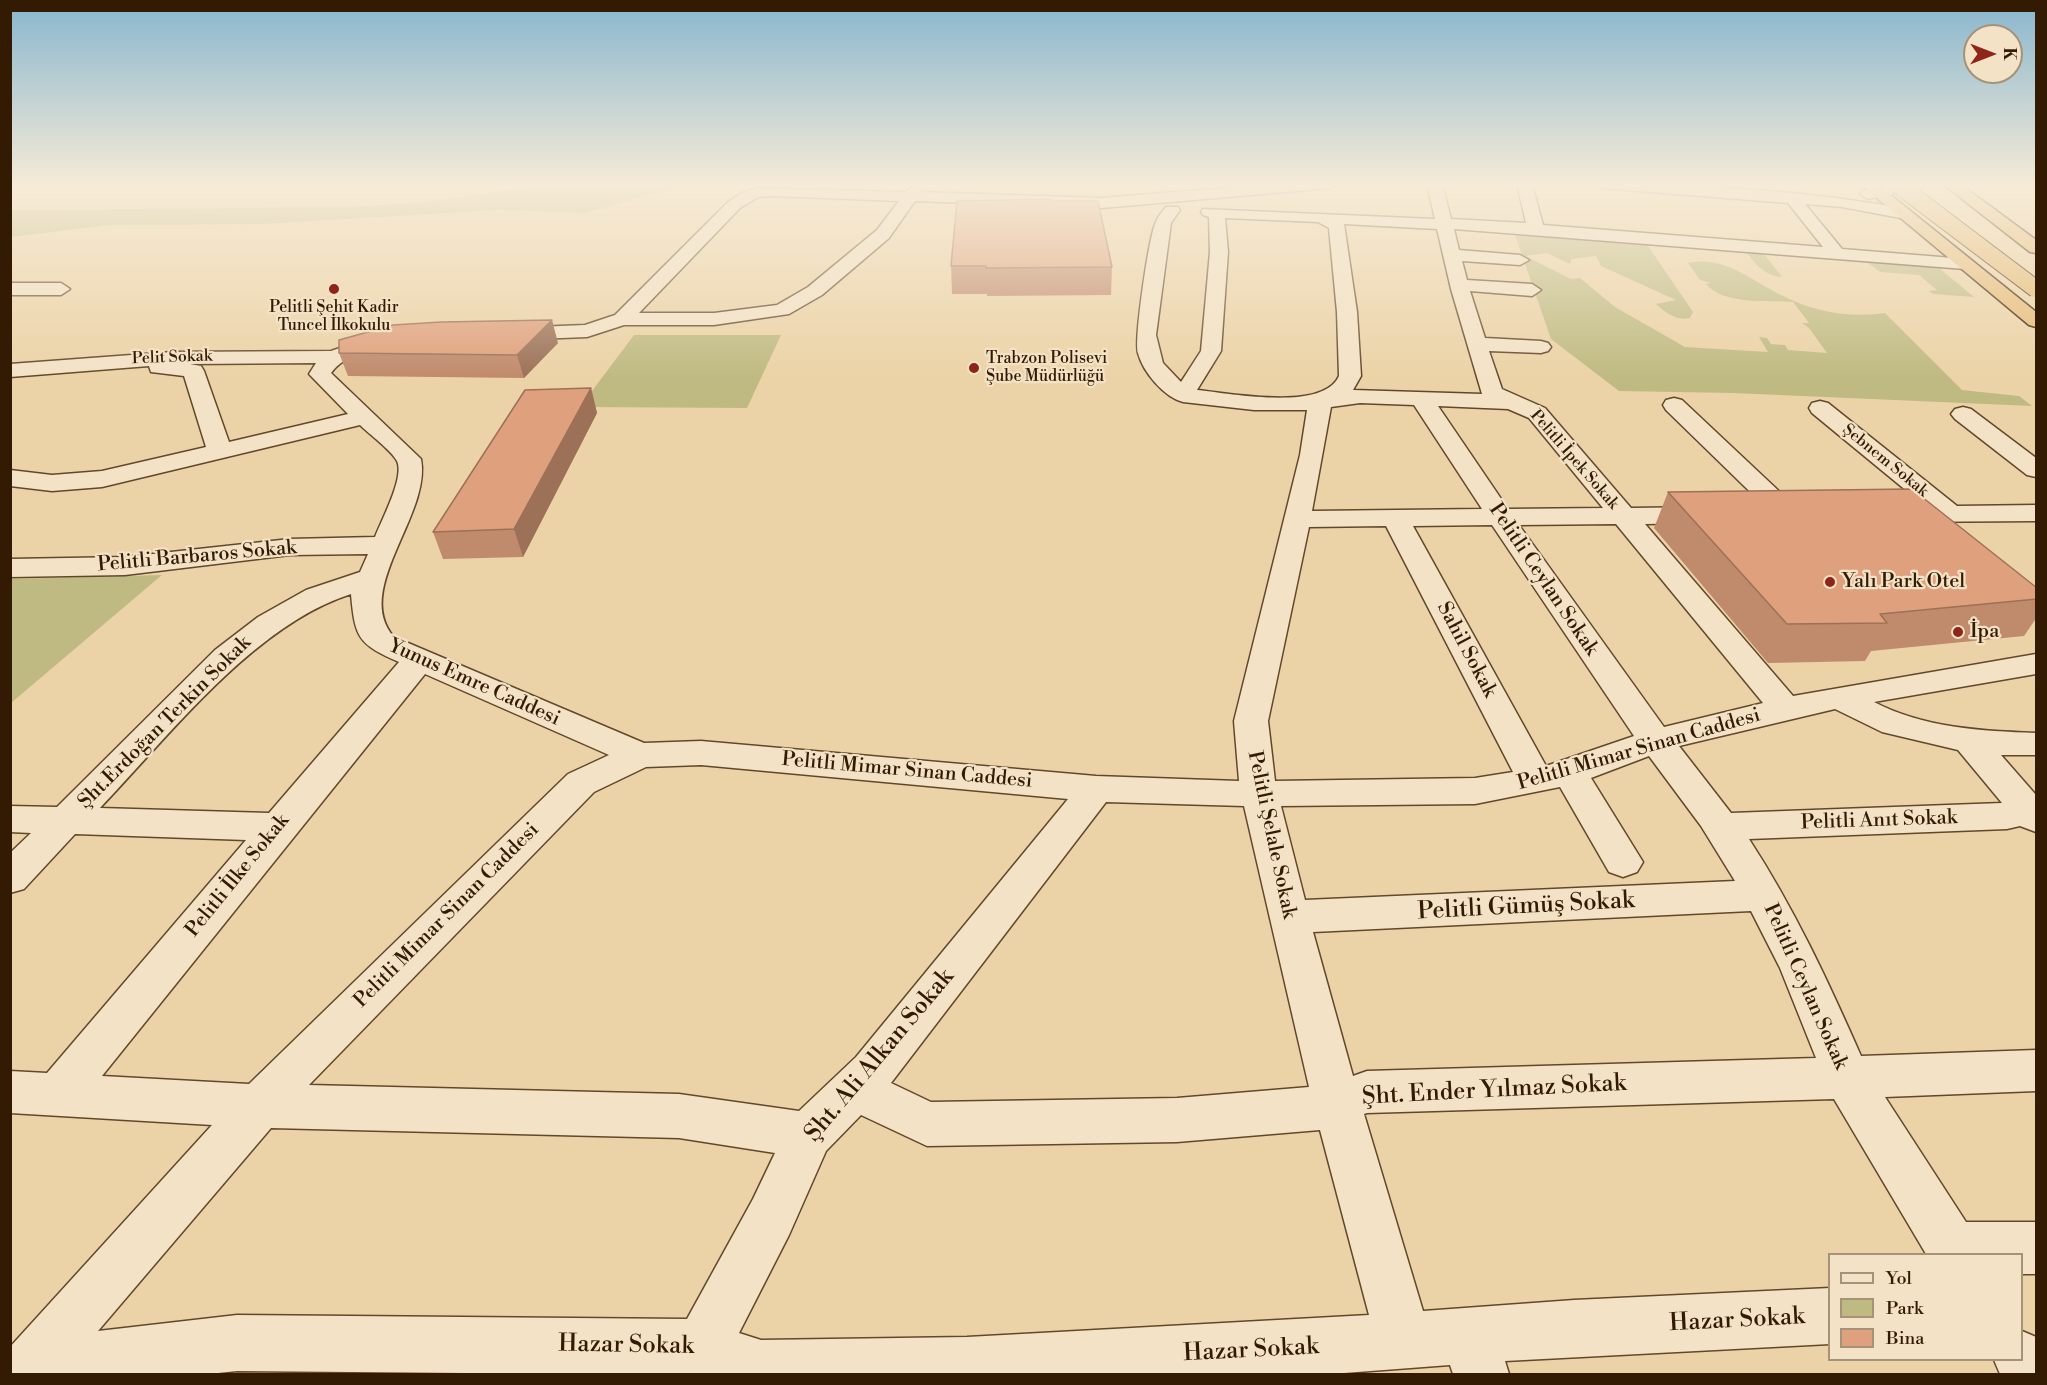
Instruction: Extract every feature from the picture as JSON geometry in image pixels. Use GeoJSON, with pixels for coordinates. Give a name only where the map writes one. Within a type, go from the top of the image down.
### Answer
{"type":"FeatureCollection","features":[{"type":"Feature","properties":{"kind":"highway"},"geometry":{"type":"LineString","coordinates":[[1947,249],[2037,321]]}},
{"type":"Feature","properties":{"kind":"highway"},"geometry":{"type":"LineString","coordinates":[[1988,249],[2037,289]]}},
{"type":"Feature","properties":{"kind":"highway"},"geometry":{"type":"LineString","coordinates":[[2008,249],[2037,268]]}},
{"type":"Feature","properties":{"kind":"street"},"geometry":{"type":"LineString","coordinates":[[622,319],[691,249]]}},
{"type":"Feature","properties":{"kind":"street"},"geometry":{"type":"LineString","coordinates":[[484,335],[587,331],[622,319],[714,319],[782,310],[815,291],[866,249]]}},
{"type":"Feature","properties":{"kind":"street"},"geometry":{"type":"LineString","coordinates":[[1159,249],[1146,335],[1146,352],[1160,375],[1183,395],[1254,403],[1304,404],[1325,391],[1346,385],[1350,376],[1347,312],[1340,249]]}},
{"type":"Feature","properties":{"kind":"street"},"geometry":{"type":"LineString","coordinates":[[1183,395],[1211,351],[1219,249]]}},
{"type":"Feature","properties":{"kind":"street","name":"Pelitli İpek Sokak"},"geometry":{"type":"LineString","coordinates":[[1450,249],[1492,393],[1501,399],[1537,412],[1785,708]]}},
{"type":"Feature","properties":{"kind":"street"},"geometry":{"type":"LineString","coordinates":[[1769,249],[1965,264]]}},
{"type":"Feature","properties":{"kind":"street"},"geometry":{"type":"LineString","coordinates":[[1833,249],[1837,254]]}},
{"type":"Feature","properties":{"kind":"street"},"geometry":{"type":"LineString","coordinates":[[1451,255],[1520,260]]}},
{"type":"Feature","properties":{"kind":"street"},"geometry":{"type":"LineString","coordinates":[[1459,285],[1532,290]]}},
{"type":"Feature","properties":{"kind":"street"},"geometry":{"type":"LineString","coordinates":[[10,289],[61,289]]}},
{"type":"Feature","properties":{"kind":"street"},"geometry":{"type":"LineString","coordinates":[[1473,334],[1518,327]]}},
{"type":"Feature","properties":{"kind":"street"},"geometry":{"type":"LineString","coordinates":[[1473,334],[1541,347]]}},
{"type":"Feature","properties":{"kind":"street"},"geometry":{"type":"LineString","coordinates":[[335,357],[370,345],[407,339]]}},
{"type":"Feature","properties":{"kind":"street","name":"Pelit Sokak"},"geometry":{"type":"LineString","coordinates":[[10,370],[117,360],[238,356],[335,357]]}},
{"type":"Feature","properties":{"kind":"street","name":"Yunus Emre Caddesi"},"geometry":{"type":"LineString","coordinates":[[335,357],[320,374],[409,459],[411,470],[409,485],[370,578],[366,594],[370,629],[383,644],[640,755]]}},
{"type":"Feature","properties":{"kind":"street"},"geometry":{"type":"LineString","coordinates":[[10,381],[39,376],[168,367],[193,371],[220,451]]}},
{"type":"Feature","properties":{"kind":"street"},"geometry":{"type":"LineString","coordinates":[[1325,391],[1360,396],[1514,402]]}},
{"type":"Feature","properties":{"kind":"street","name":"Pelitli Şelale Sokak"},"geometry":{"type":"LineString","coordinates":[[1325,391],[1251,721],[1251,749],[1258,794],[1314,1022],[1404,1341]]}},
{"type":"Feature","properties":{"kind":"street","name":"Pelitli Ceylan Sokak"},"geometry":{"type":"LineString","coordinates":[[1421,398],[1499,517],[1629,705],[1658,740],[1720,827],[1763,895],[1801,968],[1835,1056],[1954,1251]]}},
{"type":"Feature","properties":{"kind":"street"},"geometry":{"type":"LineString","coordinates":[[1297,519],[1800,514],[1674,405]]}},
{"type":"Feature","properties":{"kind":"street","name":"Şebnem Sokak"},"geometry":{"type":"LineString","coordinates":[[1820,408],[1950,513]]}},
{"type":"Feature","properties":{"kind":"street"},"geometry":{"type":"LineString","coordinates":[[1964,414],[1982,431],[2037,470]]}},
{"type":"Feature","properties":{"kind":"street"},"geometry":{"type":"LineString","coordinates":[[10,497],[66,483],[102,479],[363,417]]}},
{"type":"Feature","properties":{"kind":"street"},"geometry":{"type":"LineString","coordinates":[[10,477],[66,483]]}},
{"type":"Feature","properties":{"kind":"street"},"geometry":{"type":"LineString","coordinates":[[1869,514],[2037,513]]}},
{"type":"Feature","properties":{"kind":"street","name":"Sahil Sokak"},"geometry":{"type":"LineString","coordinates":[[1395,518],[1553,777],[1623,862]]}},
{"type":"Feature","properties":{"kind":"street","name":"Pelitli Barbaros Sokak"},"geometry":{"type":"LineString","coordinates":[[10,568],[125,566],[290,547],[384,545]]}},
{"type":"Feature","properties":{"kind":"street","name":"Şht.Erdoğan Terkin Sokak"},"geometry":{"type":"LineString","coordinates":[[10,878],[226,657],[269,623],[316,596],[370,578]]}},
{"type":"Feature","properties":{"kind":"street","name":"Pelitli İlke Sokak"},"geometry":{"type":"LineString","coordinates":[[58,1095],[407,672],[422,661]]}},
{"type":"Feature","properties":{"kind":"street","name":"Pelitli Mimar Sinan Caddesi"},"geometry":{"type":"LineString","coordinates":[[28,1371],[260,1106],[442,919],[581,783],[640,755],[701,753],[1096,789],[1258,794],[1475,791],[1553,777],[1658,740],[1785,708],[2037,664]]}},
{"type":"Feature","properties":{"kind":"street"},"geometry":{"type":"LineString","coordinates":[[1839,698],[1876,717],[1908,728],[1967,738],[2037,744]]}},
{"type":"Feature","properties":{"kind":"street"},"geometry":{"type":"LineString","coordinates":[[1967,738],[2034,812]]}},
{"type":"Feature","properties":{"kind":"street","name":"Şht. Ali Alkan Sokak"},"geometry":{"type":"LineString","coordinates":[[717,1360],[771,1217],[808,1135],[872,1072],[1096,789]]}},
{"type":"Feature","properties":{"kind":"street","name":"Pelitli Anıt Sokak"},"geometry":{"type":"LineString","coordinates":[[1720,827],[2007,816],[2034,812]]}},
{"type":"Feature","properties":{"kind":"street"},"geometry":{"type":"LineString","coordinates":[[10,819],[279,827]]}},
{"type":"Feature","properties":{"kind":"street","name":"Pelitli Gümüş Sokak"},"geometry":{"type":"LineString","coordinates":[[1288,916],[1504,909],[1763,895]]}},
{"type":"Feature","properties":{"kind":"street","name":"Şht. Ender Yılmaz Sokak"},"geometry":{"type":"LineString","coordinates":[[855,1088],[927,1124],[1177,1120],[1321,1108],[1368,1092],[2037,1071]]}},
{"type":"Feature","properties":{"kind":"street"},"geometry":{"type":"LineString","coordinates":[[10,1092],[260,1106],[680,1116],[808,1135]]}},
{"type":"Feature","properties":{"kind":"street"},"geometry":{"type":"LineString","coordinates":[[1954,1251],[2037,1248]]}},
{"type":"Feature","properties":{"kind":"street","name":"Hazar Sokak"},"geometry":{"type":"LineString","coordinates":[[28,1371],[237,1343],[717,1360],[761,1369],[967,1365],[1404,1341],[1475,1355],[1828,1316]]}},
{"type":"Feature","properties":{"kind":"street"},"geometry":{"type":"LineString","coordinates":[[607,1374],[634,1361],[661,1353],[717,1360]]}},
{"type":"Feature","properties":{"kind":"street"},"geometry":{"type":"LineString","coordinates":[[2023,1361],[2031,1374]]}},
{"type":"Feature","properties":{"kind":"green space"},"geometry":{"type":"Polygon","coordinates":[[[1520,249],[1650,249],[1693,312],[1690,318],[1680,318],[1667,313],[1656,304],[1676,300],[1601,266],[1596,256],[1572,259],[1570,264],[1547,253],[1525,256],[1571,279],[1580,278],[1615,307],[1685,347],[1768,352],[1759,337],[1767,338],[1771,344],[1785,345],[1788,350],[1827,353],[1809,328],[1802,323],[1809,323],[1793,302],[1746,300],[1723,295],[1706,284],[1711,283],[1700,280],[1688,263],[1701,261],[1737,270],[1781,295],[1806,306],[1845,314],[1885,313],[1962,390],[2019,396],[2032,406],[1733,393],[1619,391],[1551,339],[1520,249]]]}},
{"type":"Feature","properties":{"kind":"green space"},"geometry":{"type":"Polygon","coordinates":[[[1744,249],[1761,250],[1782,277],[1770,274],[1751,258],[1744,249]]]}},
{"type":"Feature","properties":{"kind":"green space"},"geometry":{"type":"Polygon","coordinates":[[[1861,258],[1933,263],[1974,297],[1933,294],[1929,291],[1937,290],[1919,275],[1880,272],[1861,258]]]}},
{"type":"Feature","properties":{"kind":"green space"},"geometry":{"type":"Polygon","coordinates":[[[634,335],[781,335],[747,408],[580,407],[634,335]]]}},
{"type":"Feature","properties":{"kind":"green space"},"geometry":{"type":"Polygon","coordinates":[[[162,575],[11,703],[11,579],[162,575]]]}},
{"type":"Feature","properties":{"kind":"building"},"geometry":{"type":"Polygon","coordinates":[[[953,249],[1108,249],[1112,267],[986,268],[986,266],[951,266],[953,249]]]}},
{"type":"Feature","properties":{"kind":"building"},"geometry":{"type":"Polygon","coordinates":[[[552,320],[517,355],[339,353],[339,340],[393,325],[552,320]]]}},
{"type":"Feature","properties":{"kind":"building"},"geometry":{"type":"Polygon","coordinates":[[[591,388],[514,529],[433,532],[525,390],[591,388]]]}},
{"type":"Feature","properties":{"kind":"building"},"geometry":{"type":"Polygon","coordinates":[[[1912,489],[2037,588],[2037,599],[1880,614],[1887,623],[1787,624],[1668,492],[1912,489]]]}},
{"type":"Feature","properties":{"kind":"place","name":"Pelitli Şehit Kadir Tuncel İlkokulu"},"geometry":{"type":"Point","coordinates":[334,289]}},
{"type":"Feature","properties":{"kind":"place","name":"Trabzon Polisevi Şube Müdürlüğü"},"geometry":{"type":"Point","coordinates":[974,368]}},
{"type":"Feature","properties":{"kind":"place","name":"Yalı Park Otel"},"geometry":{"type":"Point","coordinates":[1830,582]}},
{"type":"Feature","properties":{"kind":"place","name":"İpa"},"geometry":{"type":"Point","coordinates":[1958,632]}}]}
